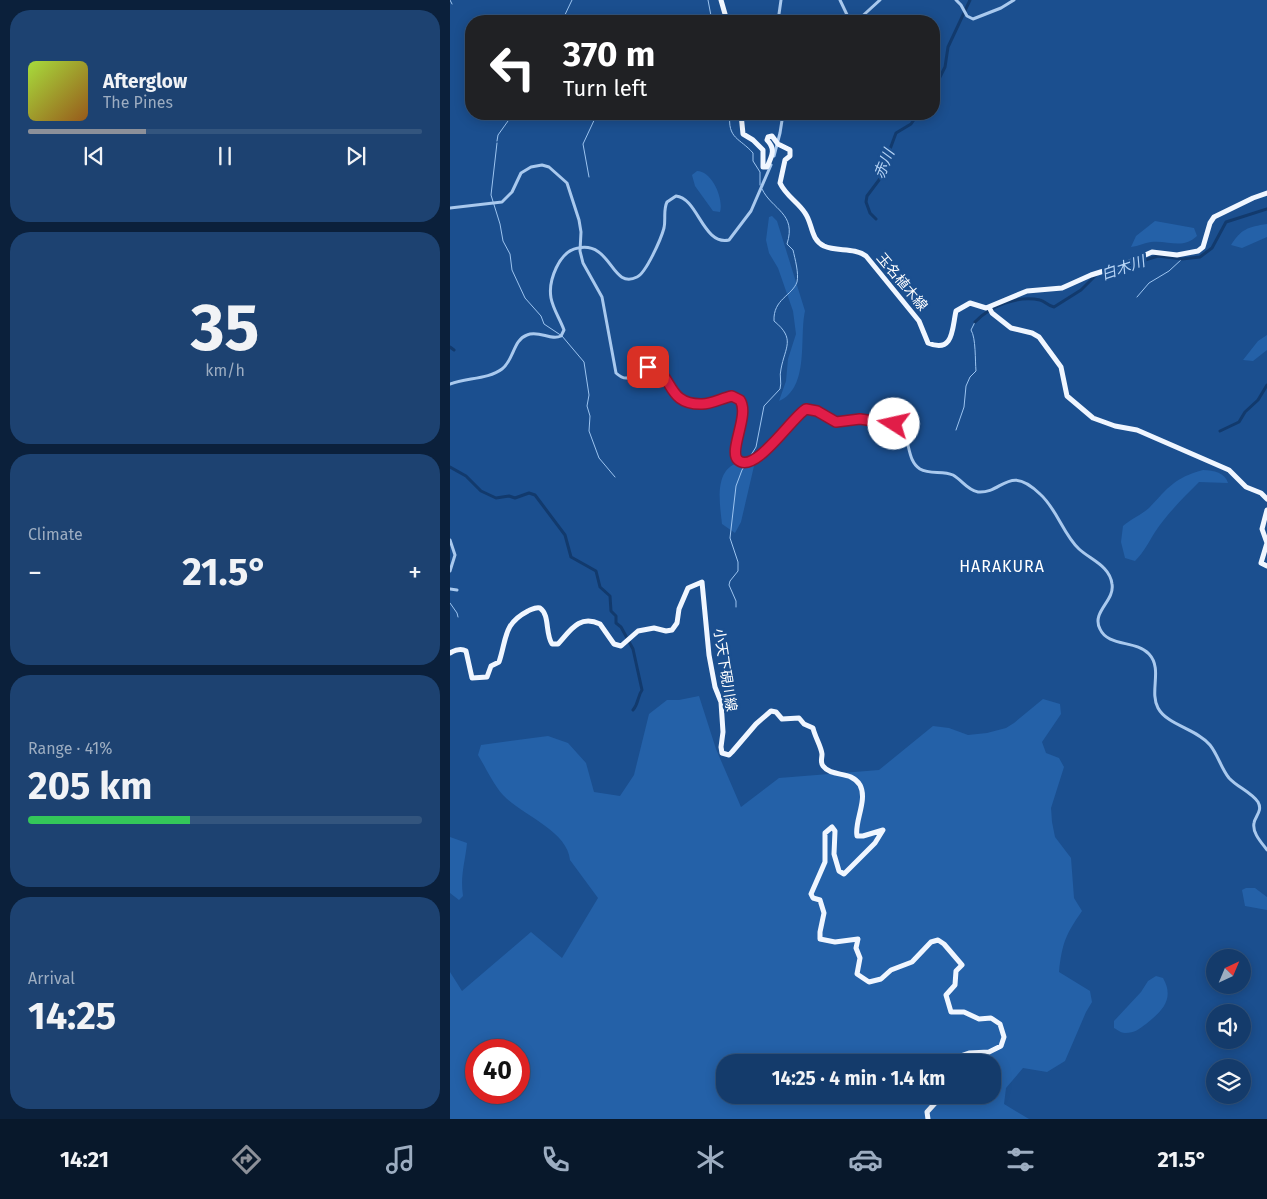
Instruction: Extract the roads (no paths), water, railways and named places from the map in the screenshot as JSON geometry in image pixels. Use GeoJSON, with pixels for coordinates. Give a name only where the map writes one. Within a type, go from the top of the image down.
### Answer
{"type":"FeatureCollection","features":[{"type":"Feature","properties":{"kind":"main road"},"geometry":{"type":"LineString","coordinates":[[721,0],[725,15]]}},
{"type":"Feature","properties":{"kind":"main road"},"geometry":{"type":"LineString","coordinates":[[742,120],[743,134],[753,140],[762,150],[763,168],[766,167],[773,150],[767,137],[772,136],[778,144]]}},
{"type":"Feature","properties":{"kind":"main road","name":"玉名植木線"},"geometry":{"type":"LineString","coordinates":[[778,144],[788,148],[790,152],[790,156],[785,160],[780,180],[781,186],[806,214],[814,236],[824,246],[858,252],[866,256],[919,321],[928,343],[941,346],[946,344],[954,328],[955,314],[958,309],[970,303],[990,309]]}},
{"type":"Feature","properties":{"kind":"main road"},"geometry":{"type":"LineString","coordinates":[[1267,193],[1252,198],[1214,217],[1210,223],[1203,247],[1198,251],[1177,255],[1152,252],[1062,288],[1027,291],[990,309],[1011,328],[1032,333],[1039,337],[1061,367],[1067,396],[1093,418],[1115,426],[1137,430],[1229,470],[1246,487],[1261,493],[1267,499]]}},
{"type":"Feature","properties":{"kind":"main road"},"geometry":{"type":"LineString","coordinates":[[1267,510],[1262,529],[1267,543],[1261,563],[1267,566]]}},
{"type":"Feature","properties":{"kind":"main road","name":"小天下硯川線"},"geometry":{"type":"LineString","coordinates":[[450,653],[455,650],[466,651],[472,678],[487,678],[491,666],[499,662],[507,631],[515,619],[536,607],[544,612],[548,635],[552,644],[558,644],[574,625],[582,621],[600,624],[617,646],[624,644],[638,631],[657,628],[666,631],[672,630],[677,623],[679,609],[688,588],[702,582],[714,687],[721,702],[722,753],[729,755],[756,724],[773,711],[780,718],[796,717],[814,728],[822,754],[821,761],[823,766],[828,770],[852,776],[859,784],[862,792],[857,836],[883,830],[875,843],[844,874],[839,871],[834,854],[835,831],[832,828],[825,833],[826,858],[811,894],[813,898],[820,900],[824,907],[820,937],[823,941],[835,942],[858,939],[856,948],[860,958],[857,974],[869,982],[881,979],[891,970],[915,960],[931,942],[938,940],[944,944],[962,965],[956,971],[955,985],[946,995],[949,1010],[953,1013],[964,1012],[979,1019],[991,1018],[998,1021],[1004,1038],[1001,1046],[989,1052],[966,1054]]}},
{"type":"Feature","properties":{"kind":"main road"},"geometry":{"type":"LineString","coordinates":[[928,1119],[929,1109],[934,1104]]}},
{"type":"Feature","properties":{"kind":"street"},"geometry":{"type":"LineString","coordinates":[[779,15],[781,0]]}},
{"type":"Feature","properties":{"kind":"street"},"geometry":{"type":"LineString","coordinates":[[840,0],[847,15]]}},
{"type":"Feature","properties":{"kind":"street"},"geometry":{"type":"LineString","coordinates":[[864,15],[880,0]]}},
{"type":"Feature","properties":{"kind":"street"},"geometry":{"type":"LineString","coordinates":[[956,0],[967,16],[972,19],[994,11],[1014,0]]}},
{"type":"Feature","properties":{"kind":"street"},"geometry":{"type":"LineString","coordinates":[[450,384],[492,374],[502,369],[519,341],[526,335],[539,333],[556,338],[562,335],[563,327],[550,297],[552,280],[564,256],[571,250],[587,248],[601,252],[607,258],[616,274],[623,278],[632,279],[643,273],[660,237],[664,225],[665,206],[670,199],[680,196],[686,200],[698,218],[715,237],[724,241],[730,240],[736,234],[765,180],[778,144],[782,120]]}},
{"type":"Feature","properties":{"kind":"street"},"geometry":{"type":"LineString","coordinates":[[450,208],[502,202],[509,196],[524,170],[537,165],[549,166],[564,180],[572,194],[581,231],[580,248],[583,263],[602,297],[616,373],[622,378],[629,379],[645,367],[657,369],[664,374],[670,389],[677,396],[695,404],[709,403],[732,396],[738,399],[742,404],[743,412],[735,453],[738,460],[742,462],[749,462],[769,448],[799,413],[806,409],[814,410],[836,422],[860,419],[898,426],[904,433],[915,465],[928,472],[954,475],[973,490],[986,491],[1006,481],[1014,480],[1022,482],[1040,493],[1074,544],[1104,568],[1110,576],[1113,590],[1099,614],[1098,622],[1101,631],[1109,638],[1137,646],[1150,654],[1156,666],[1155,701],[1160,712],[1206,741],[1226,774],[1257,801],[1260,810],[1254,824],[1254,829],[1267,850]]}},
{"type":"Feature","properties":{"kind":"street"},"geometry":{"type":"LineString","coordinates":[[450,540],[455,555],[450,571]]}},
{"type":"Feature","properties":{"kind":"street"},"geometry":{"type":"LineString","coordinates":[[450,589],[457,590]]}},
{"type":"Feature","properties":{"kind":"waterway"},"geometry":{"type":"LineString","coordinates":[[450,0],[452,4]]}},
{"type":"Feature","properties":{"kind":"waterway"},"geometry":{"type":"LineString","coordinates":[[565,15],[572,0]]}},
{"type":"Feature","properties":{"kind":"waterway"},"geometry":{"type":"LineString","coordinates":[[708,0],[711,15]]}},
{"type":"Feature","properties":{"kind":"waterway","name":"赤川"},"geometry":{"type":"LineString","coordinates":[[940,77],[945,67],[948,47],[970,0]]}},
{"type":"Feature","properties":{"kind":"waterway"},"geometry":{"type":"LineString","coordinates":[[497,141],[498,135],[509,120]]}},
{"type":"Feature","properties":{"kind":"waterway"},"geometry":{"type":"LineString","coordinates":[[589,177],[583,144],[594,120]]}},
{"type":"Feature","properties":{"kind":"waterway"},"geometry":{"type":"LineString","coordinates":[[730,120],[730,129],[753,153],[753,161],[760,172],[760,185]]}},
{"type":"Feature","properties":{"kind":"waterway","name":"赤川"},"geometry":{"type":"LineString","coordinates":[[876,219],[870,213],[866,202],[867,196],[882,176],[896,133],[911,124],[914,120]]}},
{"type":"Feature","properties":{"kind":"waterway"},"geometry":{"type":"LineString","coordinates":[[497,143],[491,195],[503,241],[510,254],[512,270],[525,298],[541,316],[544,324],[562,336],[584,362],[589,395],[587,406],[590,416],[589,431],[599,458],[615,477]]}},
{"type":"Feature","properties":{"kind":"waterway"},"geometry":{"type":"LineString","coordinates":[[736,607],[736,601],[729,585],[738,571],[738,562],[730,538],[736,486],[742,470],[756,447],[764,406],[780,389],[780,372],[787,338],[781,327],[774,321],[774,314],[776,308],[795,287],[797,282],[793,250],[787,244],[789,225],[782,213],[762,189]]}},
{"type":"Feature","properties":{"kind":"waterway","name":"白木川"},"geometry":{"type":"LineString","coordinates":[[1129,265],[1158,256],[1182,259],[1200,257],[1212,248],[1226,222],[1267,209]]}},
{"type":"Feature","properties":{"kind":"waterway"},"geometry":{"type":"LineString","coordinates":[[1137,297],[1149,283],[1169,271],[1182,259]]}},
{"type":"Feature","properties":{"kind":"waterway","name":"白木川"},"geometry":{"type":"LineString","coordinates":[[975,322],[996,307],[1023,299],[1040,300],[1054,307],[1081,290],[1097,274]]}},
{"type":"Feature","properties":{"kind":"waterway"},"geometry":{"type":"LineString","coordinates":[[956,430],[964,407],[966,386],[970,377],[976,371],[975,344],[971,330],[975,322]]}},
{"type":"Feature","properties":{"kind":"waterway"},"geometry":{"type":"LineString","coordinates":[[450,347],[454,350]]}},
{"type":"Feature","properties":{"kind":"waterway"},"geometry":{"type":"LineString","coordinates":[[1220,431],[1239,422],[1245,412],[1258,400],[1267,385]]}},
{"type":"Feature","properties":{"kind":"waterway"},"geometry":{"type":"LineString","coordinates":[[450,467],[466,476],[481,491],[496,498],[509,496],[515,498],[529,493],[535,495],[565,535],[571,557],[596,571],[600,587],[610,596],[611,611],[616,616],[616,623],[621,627],[633,649],[642,690],[633,710]]}},
{"type":"Feature","properties":{"kind":"waterway"},"geometry":{"type":"LineString","coordinates":[[450,603],[458,617]]}},
{"type":"Feature","properties":{"kind":"district","name":"HARAKURA"},"geometry":{"type":"Point","coordinates":[1002,566]}}]}
